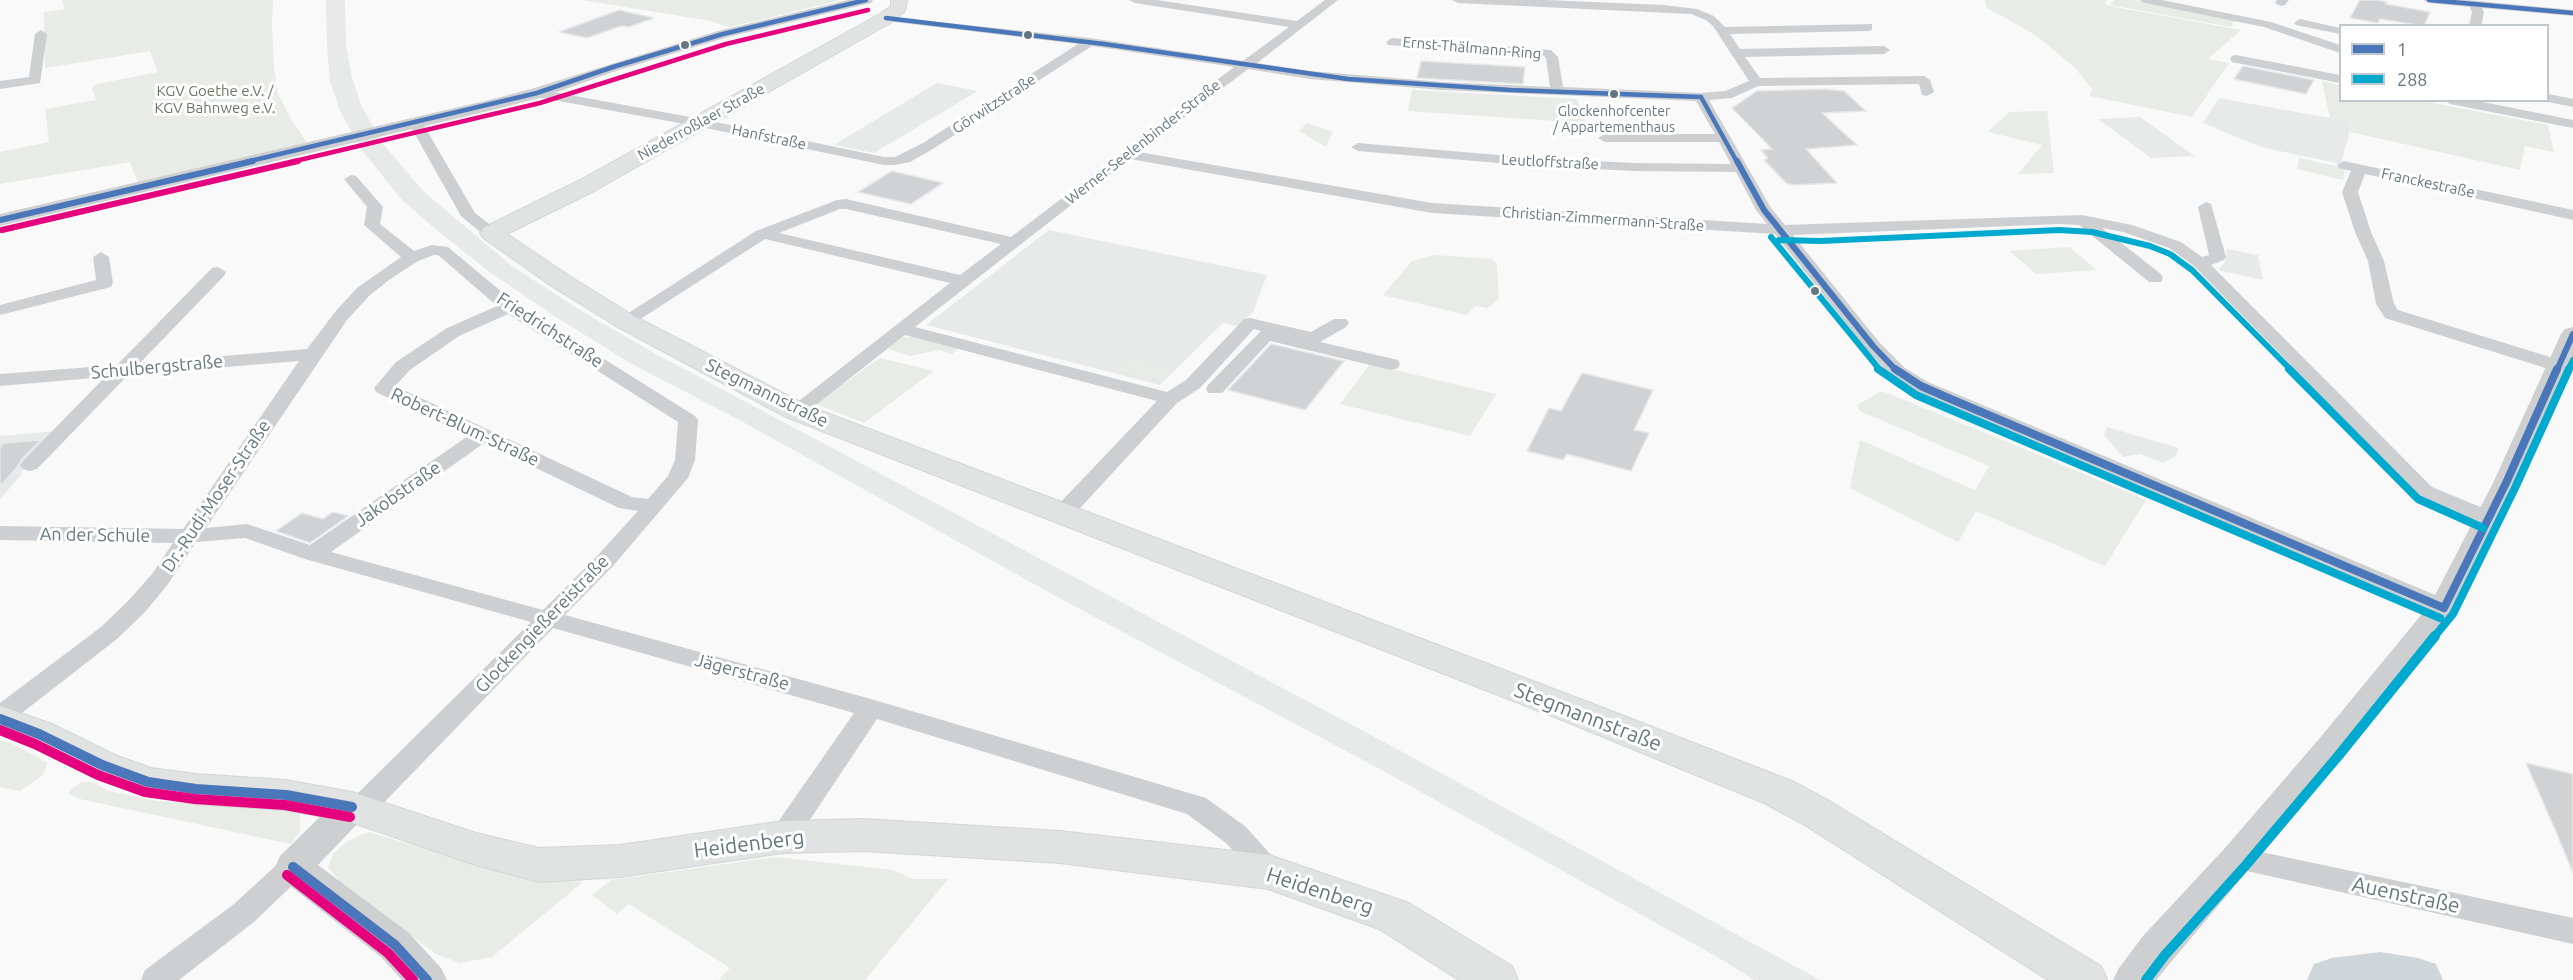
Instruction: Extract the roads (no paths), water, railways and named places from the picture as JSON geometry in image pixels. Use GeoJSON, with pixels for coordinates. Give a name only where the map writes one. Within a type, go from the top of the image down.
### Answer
{"type":"FeatureCollection","features":[{"type":"Feature","properties":{"kind":"main road","name":"Niederroßlaer Straße"},"geometry":{"type":"LineString","coordinates":[[491,233],[701,123],[886,18],[899,8],[899,0]]}},
{"type":"Feature","properties":{"kind":"main road","name":"Stegmannstraße"},"geometry":{"type":"LineString","coordinates":[[491,233],[562,282],[625,321],[796,411],[1778,792],[1817,813],[2085,980]]}},
{"type":"Feature","properties":{"kind":"main road","name":"Heidenberg"},"geometry":{"type":"LineString","coordinates":[[0,718],[102,765],[148,782],[196,789],[286,795],[356,808],[476,849],[539,865],[620,861],[783,837],[863,835],[1060,848],[1269,872],[1394,916],[1496,980]]}},
{"type":"Feature","properties":{"kind":"street"},"geometry":{"type":"LineString","coordinates":[[0,220],[537,93],[697,41],[866,0]]}},
{"type":"Feature","properties":{"kind":"street"},"geometry":{"type":"LineString","coordinates":[[1135,0],[1300,25]]}},
{"type":"Feature","properties":{"kind":"street","name":"Werner-Seelenbinder-Straße"},"geometry":{"type":"LineString","coordinates":[[796,411],[1201,96],[1332,0]]}},
{"type":"Feature","properties":{"kind":"street"},"geometry":{"type":"LineString","coordinates":[[1458,0],[1645,4],[1685,9],[1710,18],[1756,82]]}},
{"type":"Feature","properties":{"kind":"street"},"geometry":{"type":"LineString","coordinates":[[2145,0],[2261,22],[2339,49]]}},
{"type":"Feature","properties":{"kind":"street"},"geometry":{"type":"LineString","coordinates":[[2430,0],[2474,4],[2539,5],[2573,13]]}},
{"type":"Feature","properties":{"kind":"street"},"geometry":{"type":"LineString","coordinates":[[2474,4],[2478,12],[2475,24]]}},
{"type":"Feature","properties":{"kind":"street"},"geometry":{"type":"LineString","coordinates":[[886,18],[1090,42],[1348,79],[1557,92],[1701,97],[1727,95],[1756,82],[1924,80],[1927,92]]}},
{"type":"Feature","properties":{"kind":"street"},"geometry":{"type":"LineString","coordinates":[[2292,22],[2339,31]]}},
{"type":"Feature","properties":{"kind":"street"},"geometry":{"type":"LineString","coordinates":[[1722,32],[1868,27]]}},
{"type":"Feature","properties":{"kind":"street"},"geometry":{"type":"LineString","coordinates":[[0,85],[35,80],[41,34]]}},
{"type":"Feature","properties":{"kind":"street","name":"Görwitzstraße"},"geometry":{"type":"LineString","coordinates":[[896,161],[936,141],[1090,42]]}},
{"type":"Feature","properties":{"kind":"street","name":"Ernst-Thälmann-Ring"},"geometry":{"type":"LineString","coordinates":[[1392,42],[1547,53],[1552,57],[1557,92]]}},
{"type":"Feature","properties":{"kind":"street"},"geometry":{"type":"LineString","coordinates":[[1736,53],[1884,50]]}},
{"type":"Feature","properties":{"kind":"street"},"geometry":{"type":"LineString","coordinates":[[2236,59],[2339,79]]}},
{"type":"Feature","properties":{"kind":"street","name":"Hanfstraße"},"geometry":{"type":"LineString","coordinates":[[537,93],[701,123],[884,161],[896,161]]}},
{"type":"Feature","properties":{"kind":"street"},"geometry":{"type":"LineString","coordinates":[[1701,97],[1764,210],[1885,361],[1898,372],[1921,386],[2444,608]]}},
{"type":"Feature","properties":{"kind":"street"},"geometry":{"type":"LineString","coordinates":[[2549,99],[2573,104]]}},
{"type":"Feature","properties":{"kind":"street"},"geometry":{"type":"LineString","coordinates":[[2460,102],[2573,124]]}},
{"type":"Feature","properties":{"kind":"street"},"geometry":{"type":"LineString","coordinates":[[408,124],[469,216],[491,233]]}},
{"type":"Feature","properties":{"kind":"street","name":"Leutloffstraße"},"geometry":{"type":"LineString","coordinates":[[1605,138],[1723,138]]}},
{"type":"Feature","properties":{"kind":"street","name":"Leutloffstraße"},"geometry":{"type":"LineString","coordinates":[[1358,147],[1533,162],[1635,167],[1741,168]]}},
{"type":"Feature","properties":{"kind":"street","name":"Christian-Zimmermann-Straße"},"geometry":{"type":"LineString","coordinates":[[1128,154],[1432,208],[1820,231],[2059,219],[2082,220],[2153,236],[2175,245],[2199,262],[2425,491],[2487,518]]}},
{"type":"Feature","properties":{"kind":"street","name":"Franckestraße"},"geometry":{"type":"LineString","coordinates":[[2559,366],[2391,314],[2385,304],[2376,261],[2363,232],[2350,192],[2352,166],[2573,215]]}},
{"type":"Feature","properties":{"kind":"street"},"geometry":{"type":"LineString","coordinates":[[351,179],[375,207],[372,225],[412,258]]}},
{"type":"Feature","properties":{"kind":"street"},"geometry":{"type":"LineString","coordinates":[[625,321],[762,234],[815,212],[846,204],[1013,242]]}},
{"type":"Feature","properties":{"kind":"street"},"geometry":{"type":"LineString","coordinates":[[2199,262],[2218,257],[2206,207]]}},
{"type":"Feature","properties":{"kind":"street"},"geometry":{"type":"LineString","coordinates":[[2082,220],[2155,279]]}},
{"type":"Feature","properties":{"kind":"street"},"geometry":{"type":"LineString","coordinates":[[762,234],[963,281]]}},
{"type":"Feature","properties":{"kind":"street","name":"Friedrichstraße"},"geometry":{"type":"LineString","coordinates":[[412,258],[432,250],[442,250],[509,307],[688,420]]}},
{"type":"Feature","properties":{"kind":"street"},"geometry":{"type":"LineString","coordinates":[[0,310],[105,283],[101,257]]}},
{"type":"Feature","properties":{"kind":"street","name":"Dr.-Rudi-Moser-Straße"},"geometry":{"type":"LineString","coordinates":[[0,718],[109,633],[137,606],[160,579],[341,316],[363,292],[382,276],[412,258]]}},
{"type":"Feature","properties":{"kind":"street"},"geometry":{"type":"LineString","coordinates":[[30,465],[120,370],[218,272]]}},
{"type":"Feature","properties":{"kind":"street","name":"Robert-Blum-Straße"},"geometry":{"type":"LineString","coordinates":[[509,307],[453,332],[403,366],[383,388],[627,502],[654,506]]}},
{"type":"Feature","properties":{"kind":"street"},"geometry":{"type":"LineString","coordinates":[[1063,513],[1170,399],[1192,384],[1250,323],[1391,364]]}},
{"type":"Feature","properties":{"kind":"street"},"geometry":{"type":"LineString","coordinates":[[1215,389],[1266,334],[1310,341],[1340,323]]}},
{"type":"Feature","properties":{"kind":"street"},"geometry":{"type":"LineString","coordinates":[[901,329],[1170,399]]}},
{"type":"Feature","properties":{"kind":"street"},"geometry":{"type":"LineString","coordinates":[[2133,980],[2157,948],[2238,858],[2331,748],[2444,608],[2510,474],[2573,334]]}},
{"type":"Feature","properties":{"kind":"street","name":"Schulbergstraße"},"geometry":{"type":"LineString","coordinates":[[0,380],[313,354]]}},
{"type":"Feature","properties":{"kind":"street","name":"Glockengießereistraße"},"geometry":{"type":"LineString","coordinates":[[356,808],[549,619],[678,478],[685,460],[688,420]]}},
{"type":"Feature","properties":{"kind":"street","name":"Jakobstraße"},"geometry":{"type":"LineString","coordinates":[[313,554],[482,435]]}},
{"type":"Feature","properties":{"kind":"street","name":"Jägerstraße"},"geometry":{"type":"LineString","coordinates":[[189,536],[247,531],[313,554],[871,708],[1196,806],[1236,835],[1269,872]]}},
{"type":"Feature","properties":{"kind":"street","name":"An der Schule"},"geometry":{"type":"LineString","coordinates":[[0,533],[189,536]]}},
{"type":"Feature","properties":{"kind":"street"},"geometry":{"type":"LineString","coordinates":[[783,837],[871,708]]}},
{"type":"Feature","properties":{"kind":"street"},"geometry":{"type":"LineString","coordinates":[[156,980],[244,913],[356,808]]}},
{"type":"Feature","properties":{"kind":"street","name":"Auenstraße"},"geometry":{"type":"LineString","coordinates":[[2238,858],[2573,931]]}},
{"type":"Feature","properties":{"kind":"street"},"geometry":{"type":"LineString","coordinates":[[293,867],[395,945],[427,980]]}},
{"type":"Feature","properties":{"kind":"waterway"},"geometry":{"type":"LineString","coordinates":[[2332,980],[2380,974],[2418,980]]}},
{"type":"Feature","properties":{"kind":"place","name":"Glockenhofcenter / Appartementhaus"},"geometry":{"type":"Point","coordinates":[1614,94]}},
{"type":"Feature","properties":{"kind":"park label","name":"KGV Goethe e.V. / KGV Bahnweg e.V."},"geometry":{"type":"Point","coordinates":[215,100]}}]}
